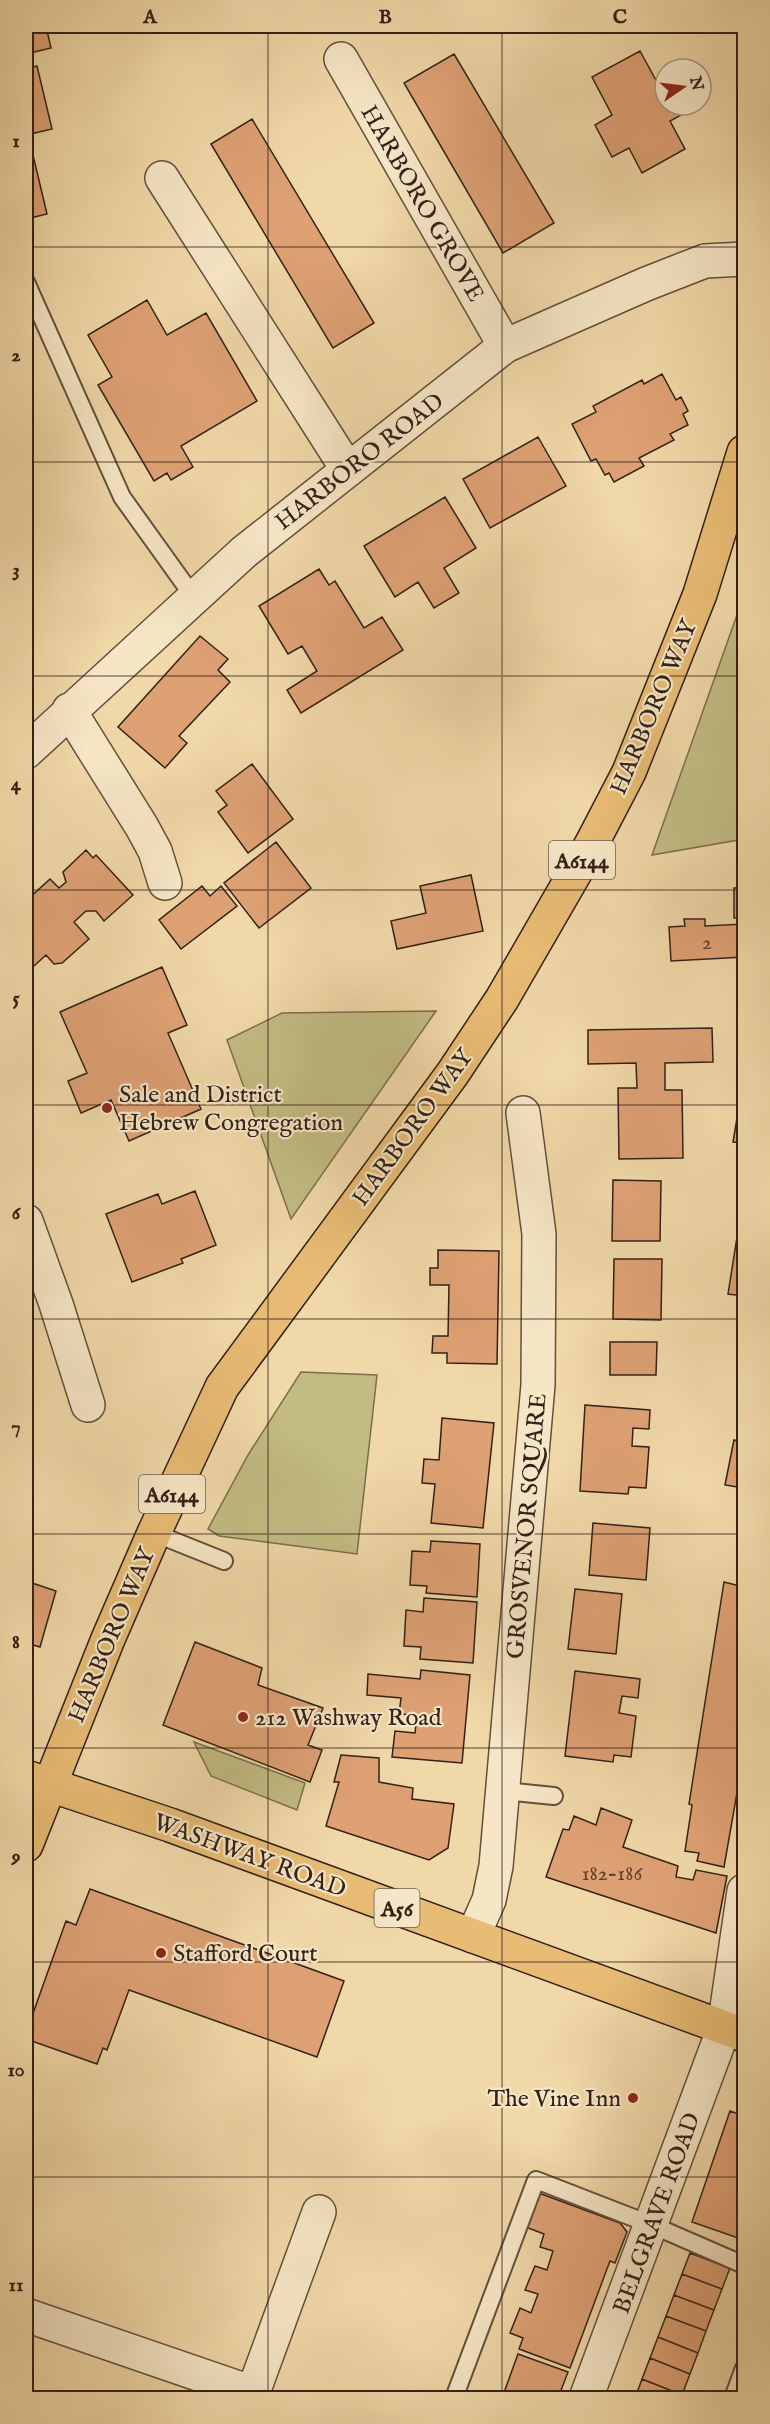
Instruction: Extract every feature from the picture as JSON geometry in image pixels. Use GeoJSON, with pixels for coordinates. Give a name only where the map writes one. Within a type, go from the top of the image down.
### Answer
{"type":"FeatureCollection","features":[{"type":"Feature","properties":{"kind":"main road","name":"HARBORO WAY"},"geometry":{"type":"LineString","coordinates":[[36,1782],[222,1387],[453,1073],[502,999],[591,846],[629,772],[661,696],[700,594],[744,452]]}},
{"type":"Feature","properties":{"kind":"main road","name":"A6144"},"geometry":{"type":"LineString","coordinates":[[26,1845],[36,1782]]}},
{"type":"Feature","properties":{"kind":"main road","name":"WASHWAY ROAD"},"geometry":{"type":"LineString","coordinates":[[36,1782],[171,1825],[734,2031]]}},
{"type":"Feature","properties":{"kind":"street","name":"HARBORO GROVE"},"geometry":{"type":"LineString","coordinates":[[340,59],[505,346]]}},
{"type":"Feature","properties":{"kind":"street"},"geometry":{"type":"LineString","coordinates":[[162,178],[348,470]]}},
{"type":"Feature","properties":{"kind":"street","name":"HARBORO ROAD"},"geometry":{"type":"LineString","coordinates":[[26,752],[69,710],[244,552],[505,346],[646,284],[705,261],[744,259]]}},
{"type":"Feature","properties":{"kind":"street"},"geometry":{"type":"LineString","coordinates":[[69,710],[142,827],[155,851],[165,883]]}},
{"type":"Feature","properties":{"kind":"street","name":"GROSVENOR SQUARE"},"geometry":{"type":"LineString","coordinates":[[474,1936],[494,1884],[538,1385],[539,1234],[523,1113]]}},
{"type":"Feature","properties":{"kind":"street"},"geometry":{"type":"LineString","coordinates":[[26,1221],[56,1304],[87,1405]]}},
{"type":"Feature","properties":{"kind":"street","name":"BELGRAVE ROAD"},"geometry":{"type":"LineString","coordinates":[[586,2398],[652,2225],[734,2031],[744,1891]]}},
{"type":"Feature","properties":{"kind":"street"},"geometry":{"type":"LineString","coordinates":[[26,2315],[252,2396],[320,2212]]}},
{"type":"Feature","properties":{"kind":"lane"},"geometry":{"type":"LineString","coordinates":[[26,282],[122,496],[193,597]]}},
{"type":"Feature","properties":{"kind":"lane"},"geometry":{"type":"LineString","coordinates":[[154,1533],[224,1561]]}},
{"type":"Feature","properties":{"kind":"lane"},"geometry":{"type":"LineString","coordinates":[[504,1791],[554,1796]]}},
{"type":"Feature","properties":{"kind":"lane"},"geometry":{"type":"LineString","coordinates":[[454,2398],[536,2180],[652,2225],[744,2265]]}},
{"type":"Feature","properties":{"kind":"lane"},"geometry":{"type":"LineString","coordinates":[[733,2398],[744,2368]]}},
{"type":"Feature","properties":{"kind":"shaded area"},"geometry":{"type":"Polygon","coordinates":[[[744,595],[744,839],[652,855],[744,595]]]}},
{"type":"Feature","properties":{"kind":"shaded area"},"geometry":{"type":"Polygon","coordinates":[[[436,1011],[291,1219],[227,1040],[282,1013],[436,1011]]]}},
{"type":"Feature","properties":{"kind":"shaded area"},"geometry":{"type":"Polygon","coordinates":[[[301,1372],[377,1375],[357,1554],[219,1536],[208,1529],[248,1455],[301,1372]]]}},
{"type":"Feature","properties":{"kind":"shaded area"},"geometry":{"type":"Polygon","coordinates":[[[194,1742],[305,1783],[297,1810],[211,1776],[194,1742]]]}},
{"type":"Feature","properties":{"kind":"building"},"geometry":{"type":"Polygon","coordinates":[[[26,26],[46,26],[51,48],[26,54],[26,26]]]}},
{"type":"Feature","properties":{"kind":"building"},"geometry":{"type":"Polygon","coordinates":[[[640,51],[653,75],[653,117],[677,117],[670,121],[685,149],[642,173],[629,148],[612,157],[595,125],[612,115],[592,77],[640,51]]]}},
{"type":"Feature","properties":{"kind":"building"},"geometry":{"type":"Polygon","coordinates":[[[454,54],[554,223],[503,253],[404,83],[454,54]]]}},
{"type":"Feature","properties":{"kind":"building"},"geometry":{"type":"Polygon","coordinates":[[[37,66],[52,129],[26,135],[26,69],[37,66]]]}},
{"type":"Feature","properties":{"kind":"building"},"geometry":{"type":"Polygon","coordinates":[[[252,119],[374,323],[333,348],[211,144],[252,119]]]}},
{"type":"Feature","properties":{"kind":"building"},"geometry":{"type":"Polygon","coordinates":[[[32,151],[47,214],[26,219],[26,153],[32,151]]]}},
{"type":"Feature","properties":{"kind":"building"},"geometry":{"type":"Polygon","coordinates":[[[147,300],[167,335],[206,313],[257,401],[181,446],[193,467],[171,480],[167,473],[154,481],[98,385],[112,377],[88,335],[147,300]]]}},
{"type":"Feature","properties":{"kind":"building"},"geometry":{"type":"Polygon","coordinates":[[[662,374],[676,400],[681,397],[688,411],[683,414],[688,425],[670,434],[674,440],[639,458],[644,466],[614,482],[609,473],[605,475],[596,459],[591,461],[572,424],[596,412],[593,406],[642,380],[644,384],[662,374]]]}},
{"type":"Feature","properties":{"kind":"building"},"geometry":{"type":"Polygon","coordinates":[[[538,437],[566,486],[490,528],[463,479],[538,437]]]}},
{"type":"Feature","properties":{"kind":"building"},"geometry":{"type":"Polygon","coordinates":[[[445,497],[476,548],[444,568],[459,593],[434,608],[418,582],[395,597],[364,546],[445,497]]]}},
{"type":"Feature","properties":{"kind":"building"},"geometry":{"type":"Polygon","coordinates":[[[319,569],[329,585],[335,581],[364,628],[382,617],[403,650],[301,713],[287,690],[317,671],[302,646],[288,654],[259,606],[319,569]]]}},
{"type":"Feature","properties":{"kind":"building"},"geometry":{"type":"Polygon","coordinates":[[[26,596],[33,604],[26,611],[26,596]]]}},
{"type":"Feature","properties":{"kind":"building"},"geometry":{"type":"Polygon","coordinates":[[[200,636],[228,659],[218,670],[230,682],[179,736],[187,743],[165,768],[118,727],[200,636]]]}},
{"type":"Feature","properties":{"kind":"building"},"geometry":{"type":"Polygon","coordinates":[[[252,764],[293,819],[248,853],[218,812],[227,805],[216,791],[252,764]]]}},
{"type":"Feature","properties":{"kind":"building"},"geometry":{"type":"Polygon","coordinates":[[[276,842],[311,888],[259,928],[224,883],[276,842]]]}},
{"type":"Feature","properties":{"kind":"building"},"geometry":{"type":"Polygon","coordinates":[[[86,850],[93,858],[96,855],[133,895],[104,921],[96,911],[86,911],[74,922],[89,939],[62,963],[54,964],[46,955],[33,967],[26,958],[26,907],[29,903],[26,901],[50,879],[59,888],[66,882],[63,872],[86,850]]]}},
{"type":"Feature","properties":{"kind":"building"},"geometry":{"type":"Polygon","coordinates":[[[471,875],[483,931],[397,949],[391,921],[426,913],[420,886],[471,875]]]}},
{"type":"Feature","properties":{"kind":"building"},"geometry":{"type":"Polygon","coordinates":[[[202,886],[210,896],[221,886],[237,906],[181,949],[159,920],[202,886]]]}},
{"type":"Feature","properties":{"kind":"building"},"geometry":{"type":"Polygon","coordinates":[[[734,888],[744,888],[744,917],[734,918],[734,888]]]}},
{"type":"Feature","properties":{"kind":"building"},"geometry":{"type":"Polygon","coordinates":[[[684,919],[705,919],[705,926],[744,924],[744,957],[671,961],[669,927],[685,926],[684,919]]]}},
{"type":"Feature","properties":{"kind":"building"},"geometry":{"type":"Polygon","coordinates":[[[162,967],[187,1025],[168,1033],[201,1109],[129,1141],[111,1100],[81,1113],[68,1081],[87,1073],[60,1012],[162,967]]]}},
{"type":"Feature","properties":{"kind":"building"},"geometry":{"type":"Polygon","coordinates":[[[712,1028],[713,1062],[665,1063],[665,1090],[682,1090],[683,1158],[619,1159],[618,1088],[637,1088],[636,1063],[588,1064],[588,1030],[712,1028]]]}},
{"type":"Feature","properties":{"kind":"building"},"geometry":{"type":"Polygon","coordinates":[[[744,1077],[744,1143],[733,1142],[744,1077]]]}},
{"type":"Feature","properties":{"kind":"building"},"geometry":{"type":"Polygon","coordinates":[[[613,1180],[661,1181],[660,1241],[612,1241],[613,1180]]]}},
{"type":"Feature","properties":{"kind":"building"},"geometry":{"type":"Polygon","coordinates":[[[195,1191],[216,1245],[181,1259],[183,1263],[132,1282],[106,1214],[158,1194],[162,1204],[195,1191]]]}},
{"type":"Feature","properties":{"kind":"building"},"geometry":{"type":"Polygon","coordinates":[[[737,1237],[744,1238],[744,1296],[728,1294],[737,1237]]]}},
{"type":"Feature","properties":{"kind":"building"},"geometry":{"type":"Polygon","coordinates":[[[438,1250],[499,1251],[497,1364],[447,1363],[447,1353],[432,1353],[433,1336],[448,1336],[449,1285],[430,1285],[430,1268],[438,1268],[438,1250]]]}},
{"type":"Feature","properties":{"kind":"building"},"geometry":{"type":"Polygon","coordinates":[[[614,1259],[662,1259],[661,1320],[613,1319],[614,1259]]]}},
{"type":"Feature","properties":{"kind":"building"},"geometry":{"type":"Polygon","coordinates":[[[610,1342],[657,1342],[656,1375],[610,1375],[610,1342]]]}},
{"type":"Feature","properties":{"kind":"building"},"geometry":{"type":"Polygon","coordinates":[[[585,1405],[650,1410],[649,1429],[633,1428],[632,1446],[649,1447],[646,1488],[629,1487],[628,1494],[580,1491],[585,1405]]]}},
{"type":"Feature","properties":{"kind":"building"},"geometry":{"type":"Polygon","coordinates":[[[442,1418],[494,1423],[483,1528],[431,1523],[435,1484],[422,1483],[424,1459],[439,1460],[442,1418]]]}},
{"type":"Feature","properties":{"kind":"building"},"geometry":{"type":"Polygon","coordinates":[[[734,1440],[744,1442],[744,1488],[725,1485],[734,1440]]]}},
{"type":"Feature","properties":{"kind":"building"},"geometry":{"type":"Polygon","coordinates":[[[593,1523],[650,1528],[646,1580],[589,1575],[593,1523]]]}},
{"type":"Feature","properties":{"kind":"building"},"geometry":{"type":"Polygon","coordinates":[[[431,1541],[480,1544],[477,1597],[426,1593],[427,1586],[410,1585],[412,1551],[430,1552],[431,1541]]]}},
{"type":"Feature","properties":{"kind":"building"},"geometry":{"type":"Polygon","coordinates":[[[26,1581],[56,1591],[40,1647],[26,1643],[26,1581]]]}},
{"type":"Feature","properties":{"kind":"building"},"geometry":{"type":"Polygon","coordinates":[[[724,1582],[744,1587],[744,1753],[724,1867],[697,1861],[699,1853],[685,1851],[692,1805],[689,1804],[724,1582]]]}},
{"type":"Feature","properties":{"kind":"building"},"geometry":{"type":"Polygon","coordinates":[[[575,1589],[622,1594],[616,1654],[568,1649],[575,1589]]]}},
{"type":"Feature","properties":{"kind":"building"},"geometry":{"type":"Polygon","coordinates":[[[424,1598],[477,1602],[473,1663],[420,1659],[421,1647],[404,1646],[406,1610],[423,1612],[424,1598]]]}},
{"type":"Feature","properties":{"kind":"building","name":"212 Washway Road"},"geometry":{"type":"Polygon","coordinates":[[[195,1642],[262,1668],[258,1685],[323,1708],[308,1745],[322,1750],[310,1782],[163,1725],[195,1642]]]}},
{"type":"Feature","properties":{"kind":"building"},"geometry":{"type":"Polygon","coordinates":[[[421,1670],[470,1675],[462,1763],[392,1757],[395,1731],[415,1733],[417,1715],[399,1714],[401,1698],[367,1695],[368,1674],[420,1679],[421,1670]]]}},
{"type":"Feature","properties":{"kind":"building"},"geometry":{"type":"Polygon","coordinates":[[[575,1671],[640,1679],[638,1698],[622,1696],[619,1713],[636,1716],[631,1757],[614,1755],[613,1762],[565,1756],[575,1671]]]}},
{"type":"Feature","properties":{"kind":"building"},"geometry":{"type":"Polygon","coordinates":[[[341,1755],[379,1758],[379,1782],[413,1788],[412,1799],[454,1804],[448,1848],[429,1860],[326,1826],[339,1782],[334,1782],[341,1755]]]}},
{"type":"Feature","properties":{"kind":"building"},"geometry":{"type":"Polygon","coordinates":[[[601,1808],[632,1820],[623,1847],[678,1866],[676,1877],[693,1880],[696,1870],[727,1876],[716,1933],[546,1877],[563,1829],[569,1830],[574,1816],[596,1825],[601,1808]]]}},
{"type":"Feature","properties":{"kind":"building","name":"Stafford Court"},"geometry":{"type":"Polygon","coordinates":[[[90,1889],[344,1981],[317,2057],[129,1990],[107,2050],[103,2048],[97,2064],[26,2039],[26,2033],[66,1921],[76,1925],[90,1889]]]}},
{"type":"Feature","properties":{"kind":"building"},"geometry":{"type":"Polygon","coordinates":[[[730,2111],[744,2116],[744,2240],[692,2222],[730,2111]]]}},
{"type":"Feature","properties":{"kind":"building"},"geometry":{"type":"Polygon","coordinates":[[[536,2192],[620,2223],[627,2232],[615,2263],[610,2261],[570,2368],[519,2349],[523,2338],[510,2333],[520,2308],[531,2313],[538,2294],[525,2290],[535,2266],[547,2270],[553,2251],[540,2247],[544,2234],[523,2226],[536,2192]]]}},
{"type":"Feature","properties":{"kind":"building"},"geometry":{"type":"Polygon","coordinates":[[[690,2253],[730,2268],[722,2289],[682,2274],[690,2253]]]}},
{"type":"Feature","properties":{"kind":"building"},"geometry":{"type":"Polygon","coordinates":[[[682,2274],[722,2289],[714,2310],[674,2295],[682,2274]]]}},
{"type":"Feature","properties":{"kind":"building"},"geometry":{"type":"Polygon","coordinates":[[[674,2295],[714,2310],[706,2331],[666,2316],[674,2295]]]}},
{"type":"Feature","properties":{"kind":"building"},"geometry":{"type":"Polygon","coordinates":[[[666,2316],[706,2331],[698,2353],[658,2337],[666,2316]]]}},
{"type":"Feature","properties":{"kind":"building"},"geometry":{"type":"Polygon","coordinates":[[[658,2337],[698,2353],[690,2374],[650,2358],[658,2337]]]}},
{"type":"Feature","properties":{"kind":"building"},"geometry":{"type":"Polygon","coordinates":[[[518,2354],[568,2372],[558,2398],[502,2398],[518,2354]]]}},
{"type":"Feature","properties":{"kind":"building"},"geometry":{"type":"Polygon","coordinates":[[[650,2358],[690,2374],[682,2395],[642,2379],[650,2358]]]}},
{"type":"Feature","properties":{"kind":"building"},"geometry":{"type":"Polygon","coordinates":[[[642,2379],[682,2395],[681,2398],[635,2398],[642,2379]]]}},
{"type":"Feature","properties":{"kind":"place","name":"Sale and District Hebrew Congregation"},"geometry":{"type":"Point","coordinates":[107,1108]}},
{"type":"Feature","properties":{"kind":"place","name":"212 Washway Road"},"geometry":{"type":"Point","coordinates":[243,1717]}},
{"type":"Feature","properties":{"kind":"place","name":"Stafford Court"},"geometry":{"type":"Point","coordinates":[161,1953]}},
{"type":"Feature","properties":{"kind":"place","name":"The Vine Inn"},"geometry":{"type":"Point","coordinates":[633,2098]}}]}
